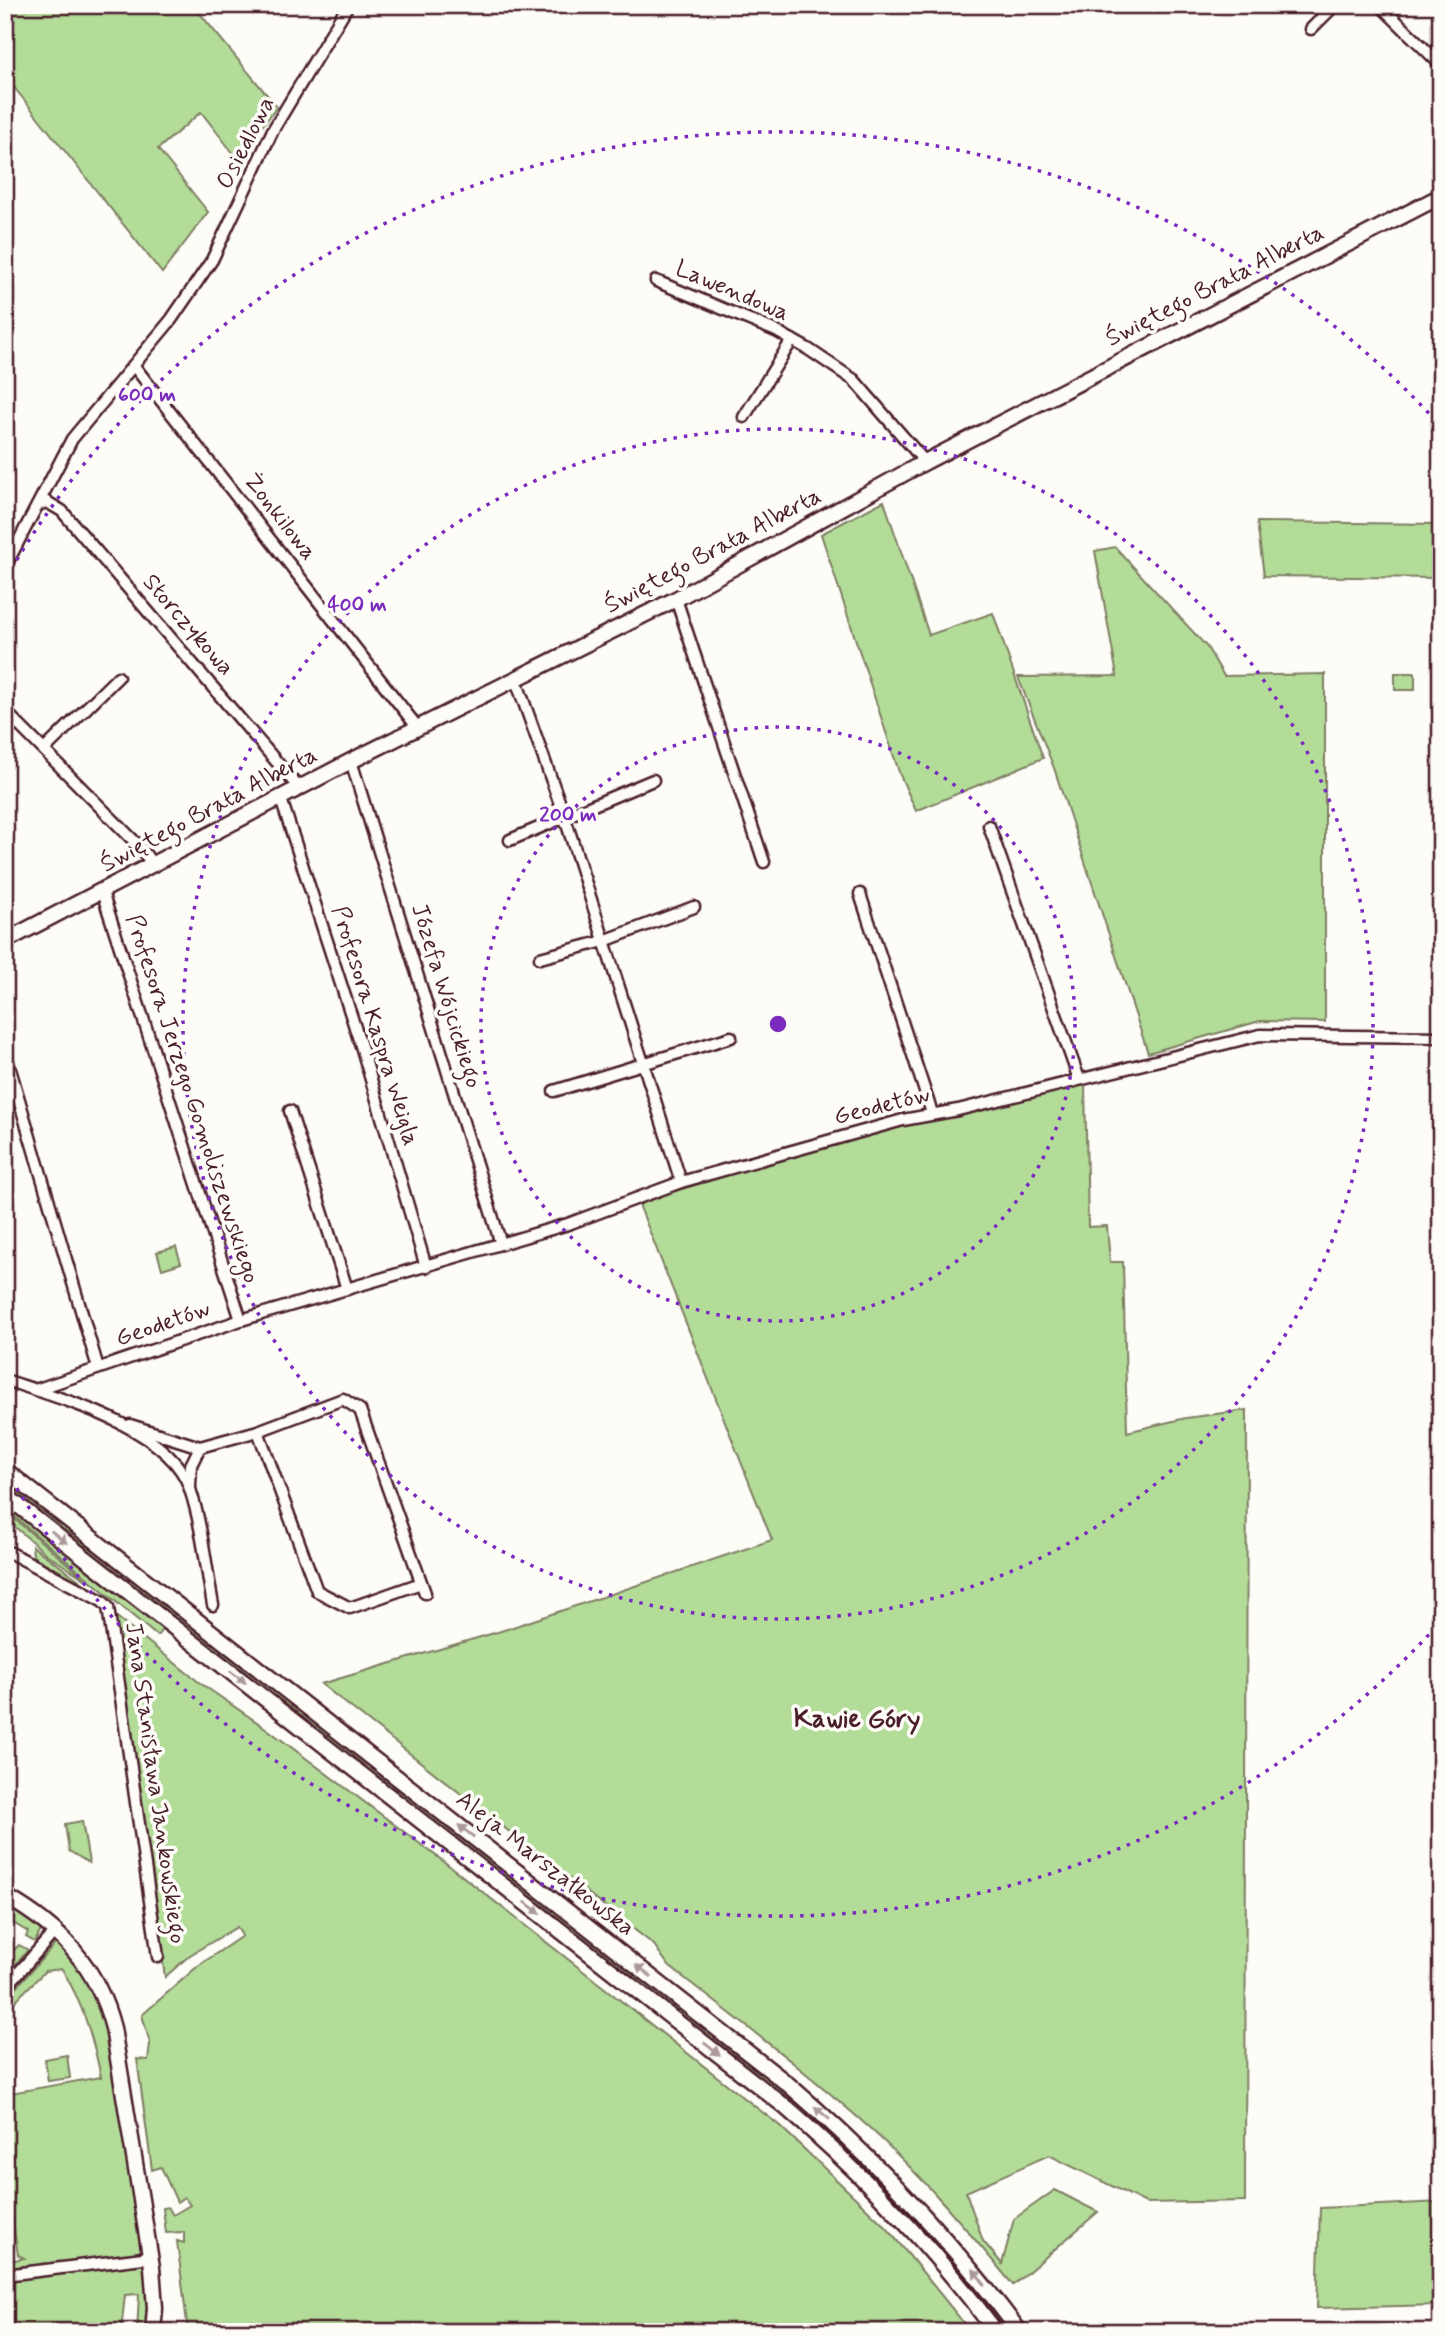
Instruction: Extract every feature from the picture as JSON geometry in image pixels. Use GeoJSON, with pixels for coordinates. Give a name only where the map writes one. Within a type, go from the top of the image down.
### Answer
{"type":"FeatureCollection","features":[{"type":"Feature","properties":{"kind":"main road","name":"Świętego Brata Alberta"},"geometry":{"type":"LineString","coordinates":[[5,942],[351,761],[676,599],[925,462],[1441,196]]}},
{"type":"Feature","properties":{"kind":"main road","name":"Aleja Marszałkowska"},"geometry":{"type":"LineString","coordinates":[[5,1470],[789,2085],[880,2167],[931,2220],[1020,2332]]}},
{"type":"Feature","properties":{"kind":"main road","name":"Aleja Marszałkowska"},"geometry":{"type":"LineString","coordinates":[[5,1495],[783,2105],[897,2210],[957,2280],[996,2332]]}},
{"type":"Feature","properties":{"kind":"main road"},"geometry":{"type":"LineString","coordinates":[[5,1896],[56,1930],[87,1965],[110,2015],[151,2257],[155,2308],[153,2332]]}},
{"type":"Feature","properties":{"kind":"street","name":"Osiedlowa"},"geometry":{"type":"LineString","coordinates":[[5,567],[38,505],[57,461],[72,439],[186,301],[212,260],[273,130],[348,5]]}},
{"type":"Feature","properties":{"kind":"street"},"geometry":{"type":"LineString","coordinates":[[1311,29],[1335,5]]}},
{"type":"Feature","properties":{"kind":"street"},"geometry":{"type":"LineString","coordinates":[[1380,5],[1441,65]]}},
{"type":"Feature","properties":{"kind":"street","name":"Lawendowa"},"geometry":{"type":"LineString","coordinates":[[656,281],[792,340],[854,380],[925,462]]}},
{"type":"Feature","properties":{"kind":"street","name":"Lawendowa"},"geometry":{"type":"LineString","coordinates":[[744,417],[792,340]]}},
{"type":"Feature","properties":{"kind":"street","name":"Żonkilowa"},"geometry":{"type":"LineString","coordinates":[[134,366],[418,728]]}},
{"type":"Feature","properties":{"kind":"street","name":"Storczykowa"},"geometry":{"type":"LineString","coordinates":[[38,505],[47,502],[62,511],[299,788]]}},
{"type":"Feature","properties":{"kind":"street"},"geometry":{"type":"LineString","coordinates":[[676,599],[764,862]]}},
{"type":"Feature","properties":{"kind":"street"},"geometry":{"type":"LineString","coordinates":[[44,750],[118,677]]}},
{"type":"Feature","properties":{"kind":"street"},"geometry":{"type":"LineString","coordinates":[[516,680],[565,818],[681,1182]]}},
{"type":"Feature","properties":{"kind":"street"},"geometry":{"type":"LineString","coordinates":[[5,710],[142,849],[153,866]]}},
{"type":"Feature","properties":{"kind":"street","name":"Józefa Wójcickiego"},"geometry":{"type":"LineString","coordinates":[[351,761],[501,1244]]}},
{"type":"Feature","properties":{"kind":"street"},"geometry":{"type":"LineString","coordinates":[[510,840],[653,780]]}},
{"type":"Feature","properties":{"kind":"street","name":"Profesora Kaspra Weigla"},"geometry":{"type":"LineString","coordinates":[[281,799],[362,1049],[426,1267]]}},
{"type":"Feature","properties":{"kind":"street"},"geometry":{"type":"LineString","coordinates":[[989,826],[1079,1079]]}},
{"type":"Feature","properties":{"kind":"street","name":"Profesora Jerzego Gomoliszewskiego"},"geometry":{"type":"LineString","coordinates":[[102,892],[241,1320]]}},
{"type":"Feature","properties":{"kind":"street"},"geometry":{"type":"LineString","coordinates":[[860,894],[932,1113]]}},
{"type":"Feature","properties":{"kind":"street"},"geometry":{"type":"LineString","coordinates":[[540,958],[604,941],[694,907]]}},
{"type":"Feature","properties":{"kind":"street","name":"Geodetów"},"geometry":{"type":"LineString","coordinates":[[35,1390],[241,1320],[568,1224],[681,1182],[932,1113],[1259,1035],[1441,1037]]}},
{"type":"Feature","properties":{"kind":"street"},"geometry":{"type":"LineString","coordinates":[[554,1091],[731,1037]]}},
{"type":"Feature","properties":{"kind":"street"},"geometry":{"type":"LineString","coordinates":[[5,1052],[98,1368]]}},
{"type":"Feature","properties":{"kind":"street"},"geometry":{"type":"LineString","coordinates":[[290,1111],[347,1289]]}},
{"type":"Feature","properties":{"kind":"street"},"geometry":{"type":"LineString","coordinates":[[5,1380],[200,1447],[258,1432],[342,1399],[360,1410],[423,1588],[350,1608],[317,1591],[258,1432]]}},
{"type":"Feature","properties":{"kind":"street"},"geometry":{"type":"LineString","coordinates":[[130,1425],[176,1466],[190,1486]]}},
{"type":"Feature","properties":{"kind":"street"},"geometry":{"type":"LineString","coordinates":[[200,1447],[191,1465],[190,1486],[213,1605]]}},
{"type":"Feature","properties":{"kind":"street","name":"Jana Stanisława Jankowskiego"},"geometry":{"type":"LineString","coordinates":[[5,1550],[91,1595],[108,1607],[158,1957]]}},
{"type":"Feature","properties":{"kind":"street"},"geometry":{"type":"LineString","coordinates":[[5,1988],[56,1930]]}},
{"type":"Feature","properties":{"kind":"street"},"geometry":{"type":"LineString","coordinates":[[5,2275],[151,2257]]}},
{"type":"Feature","properties":{"kind":"green space"},"geometry":{"type":"Polygon","coordinates":[[[5,5],[193,5],[277,107],[237,158],[201,112],[158,149],[208,212],[162,273],[5,76],[5,5]]]}},
{"type":"Feature","properties":{"kind":"green space"},"geometry":{"type":"Polygon","coordinates":[[[884,501],[929,635],[993,613],[1043,758],[916,811],[900,775],[821,534],[884,501]]]}},
{"type":"Feature","properties":{"kind":"green space"},"geometry":{"type":"Polygon","coordinates":[[[1257,522],[1441,524],[1441,578],[1264,576],[1257,522]]]}},
{"type":"Feature","properties":{"kind":"green space"},"geometry":{"type":"Polygon","coordinates":[[[1115,547],[1207,647],[1224,676],[1325,674],[1325,1022],[1260,1021],[1148,1053],[1054,768],[1018,677],[1117,676],[1095,551],[1115,547]]]}},
{"type":"Feature","properties":{"kind":"green space"},"geometry":{"type":"Polygon","coordinates":[[[1395,673],[1415,673],[1415,690],[1395,690],[1395,673]]]}},
{"type":"Feature","properties":{"kind":"green space"},"geometry":{"type":"Polygon","coordinates":[[[1085,1084],[1088,1227],[1107,1226],[1110,1262],[1123,1262],[1127,1432],[1186,1418],[1247,1410],[1245,2201],[1146,2203],[1049,2155],[966,2192],[983,2241],[1002,2264],[1014,2219],[1055,2190],[1098,2212],[1013,2285],[928,2186],[848,2109],[669,1966],[654,1945],[321,1684],[501,1631],[772,1540],[638,1202],[859,1136],[1085,1084]]]}},
{"type":"Feature","properties":{"kind":"green space"},"geometry":{"type":"Polygon","coordinates":[[[176,1247],[181,1263],[162,1269],[157,1252],[176,1247]]]}},
{"type":"Feature","properties":{"kind":"green space"},"geometry":{"type":"Polygon","coordinates":[[[5,1476],[178,1611],[172,1618],[5,1488],[5,1476]]]}},
{"type":"Feature","properties":{"kind":"green space"},"geometry":{"type":"Polygon","coordinates":[[[5,1501],[164,1627],[157,1636],[5,1509],[5,1501]]]}},
{"type":"Feature","properties":{"kind":"green space"},"geometry":{"type":"Polygon","coordinates":[[[5,1511],[88,1581],[46,1554],[5,1518],[5,1511]]]}},
{"type":"Feature","properties":{"kind":"green space"},"geometry":{"type":"Polygon","coordinates":[[[32,1546],[96,1592],[33,1556],[32,1546]]]}},
{"type":"Feature","properties":{"kind":"green space"},"geometry":{"type":"Polygon","coordinates":[[[113,1614],[200,1683],[267,1729],[447,1864],[780,2126],[887,2228],[971,2332],[188,2332],[177,2241],[184,2243],[184,2232],[166,2233],[163,2208],[168,2207],[173,2215],[190,2205],[184,2197],[177,2202],[161,2167],[152,2170],[137,2059],[148,2060],[150,2043],[142,2015],[198,1966],[242,1936],[237,1927],[190,1955],[165,1977],[113,1614]]]}},
{"type":"Feature","properties":{"kind":"green space"},"geometry":{"type":"Polygon","coordinates":[[[182,1614],[824,2122],[906,2201],[1014,2332],[1003,2332],[940,2250],[844,2151],[176,1621],[182,1614]]]}},
{"type":"Feature","properties":{"kind":"green space"},"geometry":{"type":"Polygon","coordinates":[[[82,1821],[89,1863],[69,1851],[65,1824],[82,1821]]]}},
{"type":"Feature","properties":{"kind":"green space"},"geometry":{"type":"Polygon","coordinates":[[[5,1903],[42,1928],[35,1942],[26,1937],[28,1932],[5,1918],[5,1903]]]}},
{"type":"Feature","properties":{"kind":"green space"},"geometry":{"type":"Polygon","coordinates":[[[56,1943],[60,1944],[93,1986],[108,2029],[145,2254],[5,2270],[5,2262],[24,2258],[18,2255],[5,2171],[5,2094],[101,2077],[86,2022],[62,1969],[45,1971],[5,2011],[5,2000],[56,1943]]]}},
{"type":"Feature","properties":{"kind":"green space"},"geometry":{"type":"Polygon","coordinates":[[[5,1944],[15,1949],[19,1945],[28,1950],[5,1976],[5,1944]]]}},
{"type":"Feature","properties":{"kind":"green space"},"geometry":{"type":"Polygon","coordinates":[[[67,2055],[70,2078],[48,2081],[45,2059],[67,2055]]]}},
{"type":"Feature","properties":{"kind":"green space"},"geometry":{"type":"Polygon","coordinates":[[[1441,2202],[1441,2305],[1317,2308],[1320,2208],[1441,2202]]]}},
{"type":"Feature","properties":{"kind":"green space"},"geometry":{"type":"Polygon","coordinates":[[[145,2262],[149,2305],[146,2332],[137,2332],[139,2294],[125,2295],[121,2332],[5,2332],[5,2278],[145,2262]]]}},
{"type":"Feature","properties":{"kind":"district","name":"Kawie Góry"},"geometry":{"type":"Point","coordinates":[857,1720]}}]}
